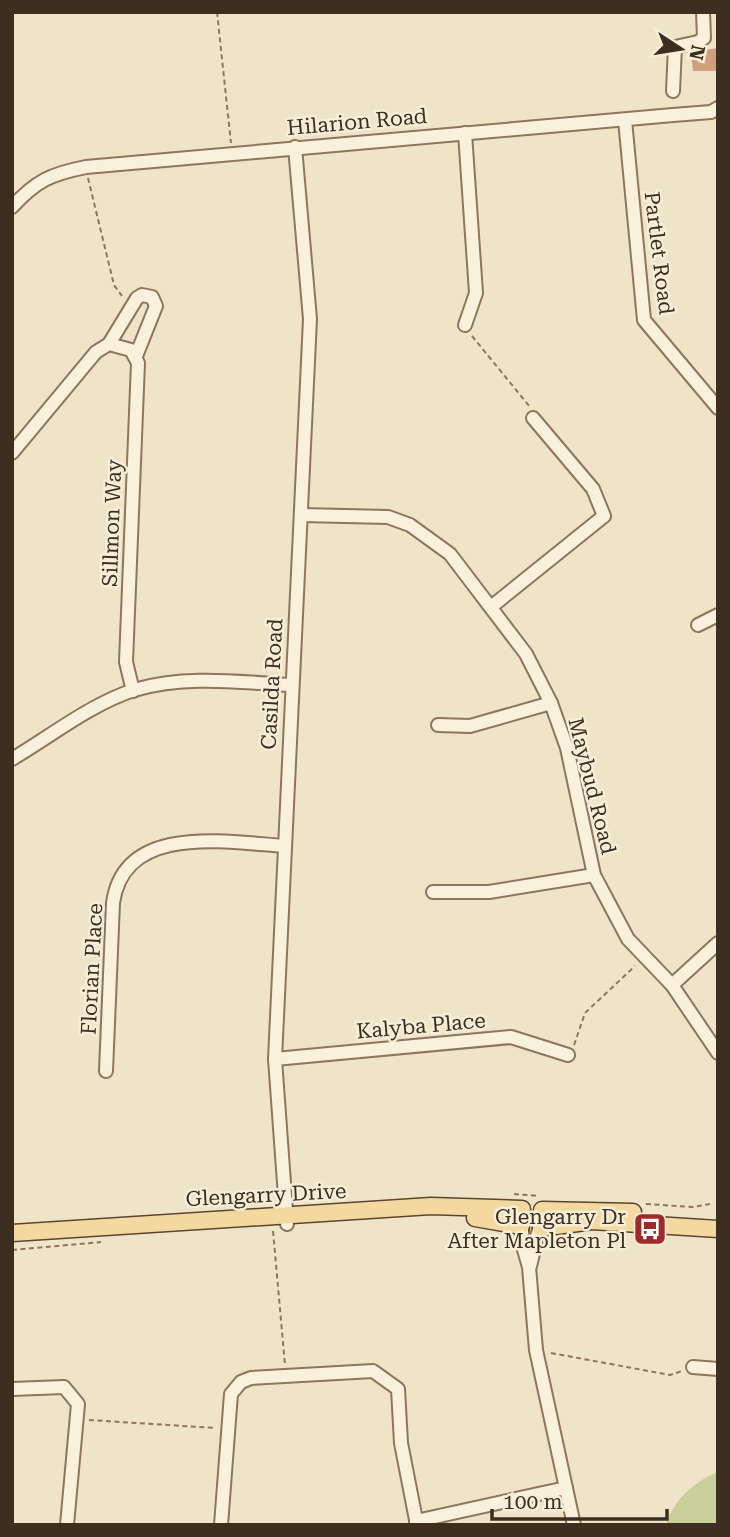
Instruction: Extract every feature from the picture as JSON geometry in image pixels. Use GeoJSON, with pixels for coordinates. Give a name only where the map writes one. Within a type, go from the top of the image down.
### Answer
{"type":"FeatureCollection","features":[{"type":"Feature","properties":{"kind":"main road"},"geometry":{"type":"LineString","coordinates":[[718,1218],[601,1209],[564,1213],[542,1210],[532,1205],[522,1209],[519,1218],[522,1226],[530,1231],[592,1221],[718,1229]]}},
{"type":"Feature","properties":{"kind":"main road","name":"Glengarry Drive"},"geometry":{"type":"LineString","coordinates":[[12,1242],[282,1223],[438,1206],[522,1209]]}},
{"type":"Feature","properties":{"kind":"main road"},"geometry":{"type":"LineString","coordinates":[[540,1228],[545,1219],[542,1210]]}},
{"type":"Feature","properties":{"kind":"main road","name":"Glengarry Drive"},"geometry":{"type":"LineString","coordinates":[[12,1233],[445,1217],[477,1218],[522,1226]]}},
{"type":"Feature","properties":{"kind":"street"},"geometry":{"type":"LineString","coordinates":[[673,91],[675,47],[698,43],[704,38],[703,12]]}},
{"type":"Feature","properties":{"kind":"street","name":"Hilarion Road"},"geometry":{"type":"LineString","coordinates":[[12,207],[29,188],[52,174],[86,167],[232,152],[711,112],[718,108]]}},
{"type":"Feature","properties":{"kind":"street","name":"Partlet Road"},"geometry":{"type":"LineString","coordinates":[[625,120],[644,320],[718,408]]}},
{"type":"Feature","properties":{"kind":"street"},"geometry":{"type":"LineString","coordinates":[[465,133],[476,293],[465,326]]}},
{"type":"Feature","properties":{"kind":"street","name":"Casilda Road"},"geometry":{"type":"LineString","coordinates":[[282,1223],[275,1059],[290,685],[310,319],[295,147]]}},
{"type":"Feature","properties":{"kind":"street","name":"Sillmon Way"},"geometry":{"type":"LineString","coordinates":[[130,309],[142,295],[155,301],[136,356],[138,377],[126,662],[133,691]]}},
{"type":"Feature","properties":{"kind":"street"},"geometry":{"type":"LineString","coordinates":[[12,453],[96,352],[109,344],[130,309]]}},
{"type":"Feature","properties":{"kind":"street"},"geometry":{"type":"LineString","coordinates":[[109,344],[125,346],[136,356]]}},
{"type":"Feature","properties":{"kind":"street"},"geometry":{"type":"LineString","coordinates":[[491,607],[604,516],[593,489],[533,418]]}},
{"type":"Feature","properties":{"kind":"street","name":"Maybud Road"},"geometry":{"type":"LineString","coordinates":[[301,515],[388,517],[410,525],[450,554],[526,653],[551,703],[567,748],[594,875],[628,939],[672,985],[718,1053]]}},
{"type":"Feature","properties":{"kind":"street"},"geometry":{"type":"LineString","coordinates":[[698,625],[718,615]]}},
{"type":"Feature","properties":{"kind":"street"},"geometry":{"type":"LineString","coordinates":[[12,759],[100,705],[133,691],[202,680],[290,685]]}},
{"type":"Feature","properties":{"kind":"street"},"geometry":{"type":"LineString","coordinates":[[438,725],[470,726],[551,703]]}},
{"type":"Feature","properties":{"kind":"street","name":"Florian Place"},"geometry":{"type":"LineString","coordinates":[[106,1071],[113,903],[121,877],[142,857],[181,841],[284,845]]}},
{"type":"Feature","properties":{"kind":"street"},"geometry":{"type":"LineString","coordinates":[[433,892],[489,892],[594,875]]}},
{"type":"Feature","properties":{"kind":"street"},"geometry":{"type":"LineString","coordinates":[[672,985],[718,943]]}},
{"type":"Feature","properties":{"kind":"street","name":"Kalyba Place"},"geometry":{"type":"LineString","coordinates":[[275,1059],[511,1037],[568,1055]]}},
{"type":"Feature","properties":{"kind":"street"},"geometry":{"type":"LineString","coordinates":[[522,1226],[522,1242],[530,1267],[536,1350],[574,1525]]}},
{"type":"Feature","properties":{"kind":"street"},"geometry":{"type":"LineString","coordinates":[[530,1267],[540,1228]]}},
{"type":"Feature","properties":{"kind":"street"},"geometry":{"type":"LineString","coordinates":[[693,1367],[718,1368]]}},
{"type":"Feature","properties":{"kind":"street"},"geometry":{"type":"LineString","coordinates":[[221,1525],[231,1394],[235,1388],[251,1378],[373,1371],[398,1389],[401,1443],[416,1523],[566,1488]]}},
{"type":"Feature","properties":{"kind":"street"},"geometry":{"type":"LineString","coordinates":[[12,1389],[64,1387],[78,1404],[67,1525]]}},
{"type":"Feature","properties":{"kind":"path"},"geometry":{"type":"LineString","coordinates":[[217,12],[232,152]]}},
{"type":"Feature","properties":{"kind":"path"},"geometry":{"type":"LineString","coordinates":[[86,167],[114,285],[130,309]]}},
{"type":"Feature","properties":{"kind":"path"},"geometry":{"type":"LineString","coordinates":[[465,326],[476,343],[529,402],[533,418]]}},
{"type":"Feature","properties":{"kind":"path"},"geometry":{"type":"LineString","coordinates":[[568,1055],[585,1013],[645,957]]}},
{"type":"Feature","properties":{"kind":"path"},"geometry":{"type":"LineString","coordinates":[[282,1223],[286,1376]]}},
{"type":"Feature","properties":{"kind":"path"},"geometry":{"type":"LineString","coordinates":[[536,1350],[670,1375],[693,1367]]}},
{"type":"Feature","properties":{"kind":"path"},"geometry":{"type":"LineString","coordinates":[[78,1419],[230,1428]]}},
{"type":"Feature","properties":{"kind":"green space"},"geometry":{"type":"Polygon","coordinates":[[[718,1472],[718,1525],[666,1525],[674,1507],[686,1492],[718,1472]]]}},
{"type":"Feature","properties":{"kind":"building"},"geometry":{"type":"Polygon","coordinates":[[[718,48],[718,71],[693,71],[691,52],[718,48]]]}},
{"type":"Feature","properties":{"kind":"place","name":"Glengarry Dr After Mapleton Pl"},"geometry":{"type":"Point","coordinates":[650,1229]}}]}
